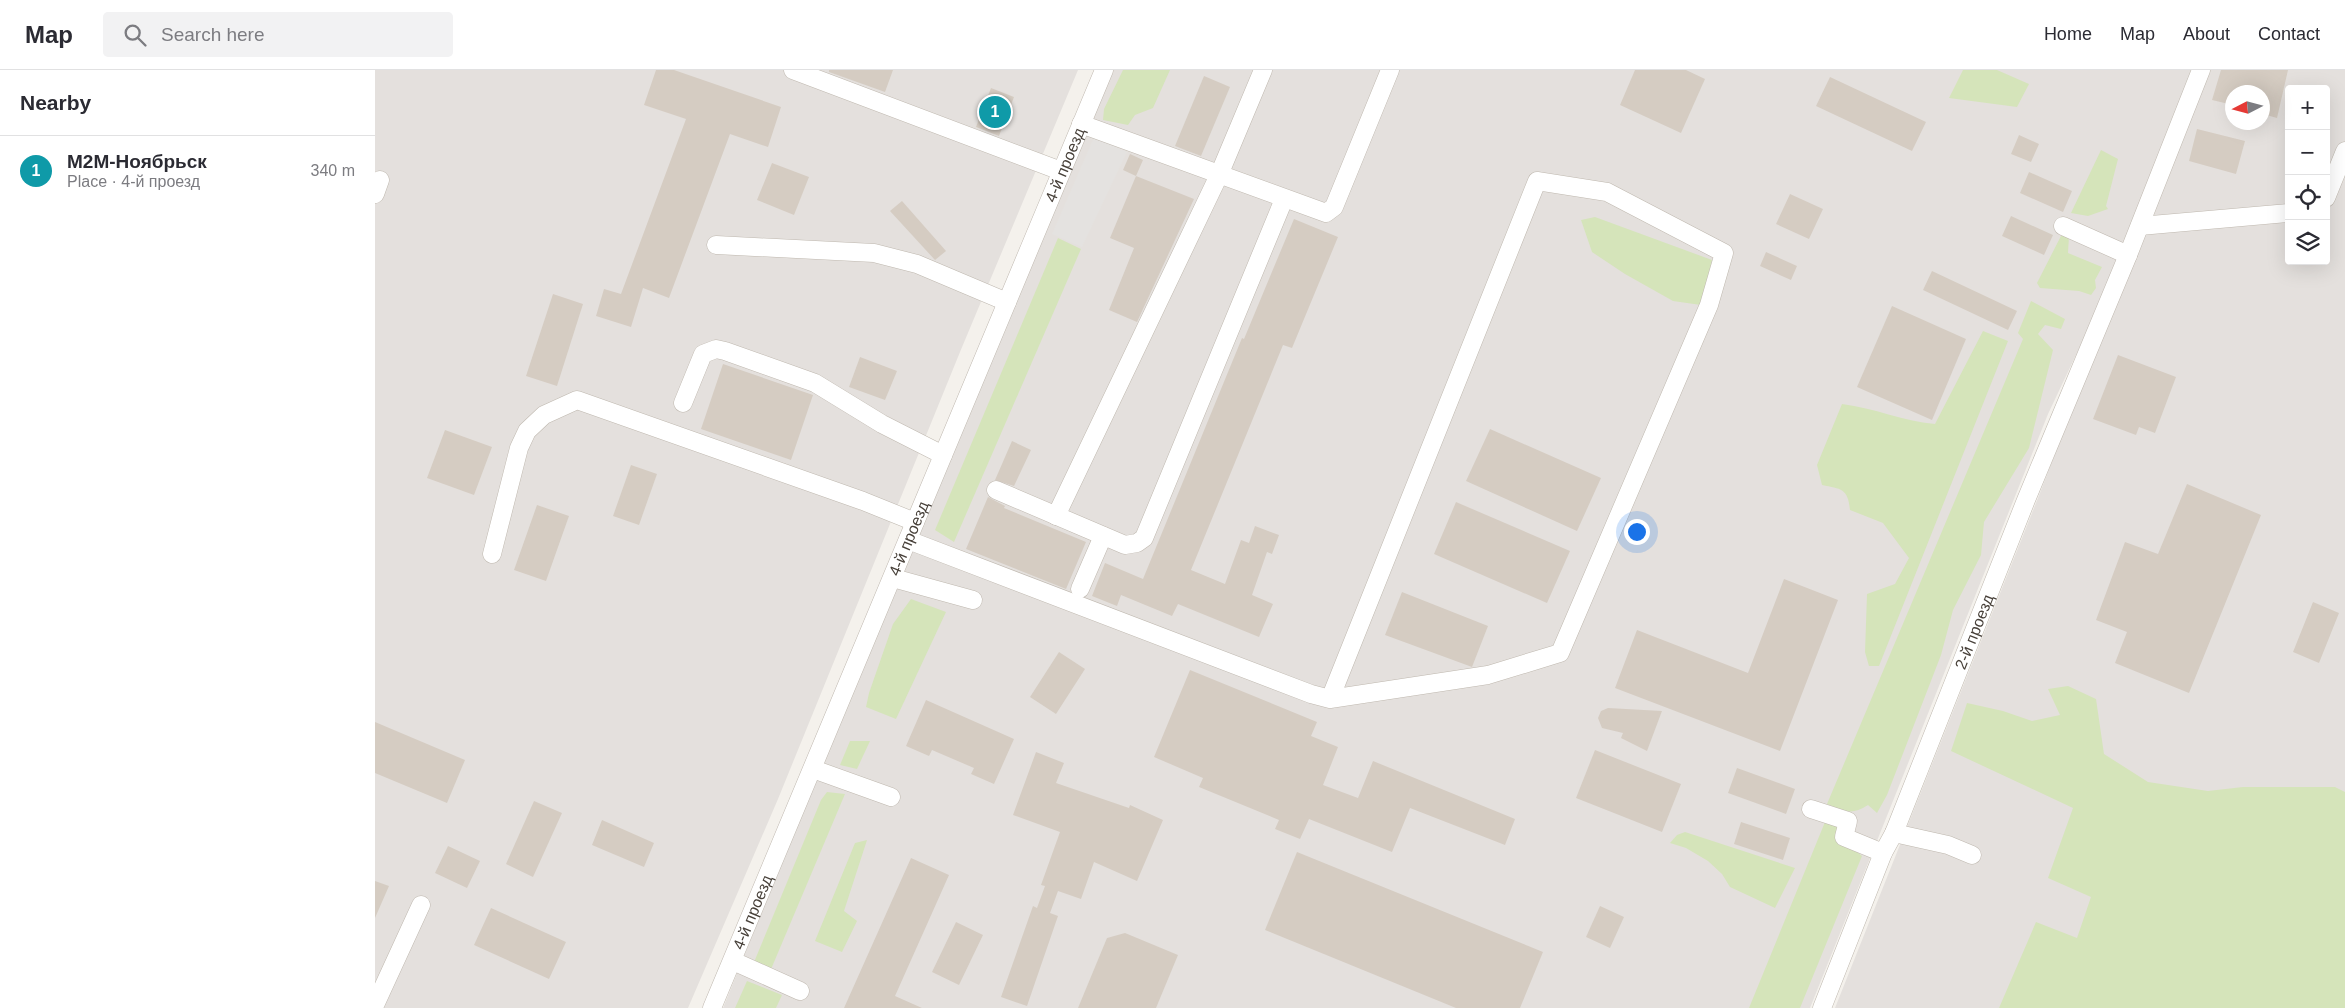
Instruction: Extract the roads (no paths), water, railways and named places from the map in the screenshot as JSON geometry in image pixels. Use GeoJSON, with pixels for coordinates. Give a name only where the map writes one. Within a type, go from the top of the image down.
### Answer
{"type":"FeatureCollection","features":[{"type":"Feature","properties":{"kind":"street"},"geometry":{"type":"LineString","coordinates":[[793,70],[1061,171]]}},
{"type":"Feature","properties":{"kind":"street","name":"4-й проезд"},"geometry":{"type":"LineString","coordinates":[[712,1008],[1104,70]]}},
{"type":"Feature","properties":{"kind":"street"},"geometry":{"type":"LineString","coordinates":[[1056,516],[1219,175],[1263,70]]}},
{"type":"Feature","properties":{"kind":"street"},"geometry":{"type":"LineString","coordinates":[[1081,124],[1326,213],[1334,206],[1390,70]]}},
{"type":"Feature","properties":{"kind":"street","name":"2-й проезд"},"geometry":{"type":"LineString","coordinates":[[1822,1008],[1883,853],[1894,833],[2026,500],[2128,255],[2201,70]]}},
{"type":"Feature","properties":{"kind":"street"},"geometry":{"type":"LineString","coordinates":[[2330,188],[2345,151]]}},
{"type":"Feature","properties":{"kind":"street"},"geometry":{"type":"LineString","coordinates":[[908,540],[1311,694],[1330,699],[1489,675],[1560,653],[1709,305],[1724,253],[1607,192],[1537,180],[1330,699]]}},
{"type":"Feature","properties":{"kind":"street"},"geometry":{"type":"LineString","coordinates":[[996,490],[1125,545],[1137,543],[1144,538],[1285,199]]}},
{"type":"Feature","properties":{"kind":"street"},"geometry":{"type":"LineString","coordinates":[[2139,226],[2285,212]]}},
{"type":"Feature","properties":{"kind":"street"},"geometry":{"type":"LineString","coordinates":[[2063,226],[2128,255]]}},
{"type":"Feature","properties":{"kind":"street"},"geometry":{"type":"LineString","coordinates":[[716,246],[874,253],[917,264],[1007,302]]}},
{"type":"Feature","properties":{"kind":"street"},"geometry":{"type":"LineString","coordinates":[[683,403],[703,354],[716,350],[725,351],[815,383],[882,424],[943,455]]}},
{"type":"Feature","properties":{"kind":"street"},"geometry":{"type":"LineString","coordinates":[[492,554],[519,448],[527,432],[544,415],[577,400],[863,501],[915,522]]}},
{"type":"Feature","properties":{"kind":"street"},"geometry":{"type":"LineString","coordinates":[[1080,589],[1103,536]]}},
{"type":"Feature","properties":{"kind":"street"},"geometry":{"type":"LineString","coordinates":[[893,578],[973,600]]}},
{"type":"Feature","properties":{"kind":"street"},"geometry":{"type":"LineString","coordinates":[[813,769],[891,797]]}},
{"type":"Feature","properties":{"kind":"street"},"geometry":{"type":"LineString","coordinates":[[1811,808],[1848,821],[1844,836],[1883,853]]}},
{"type":"Feature","properties":{"kind":"street"},"geometry":{"type":"LineString","coordinates":[[1894,833],[1948,845],[1972,855]]}},
{"type":"Feature","properties":{"kind":"street"},"geometry":{"type":"LineString","coordinates":[[375,1005],[421,905]]}},
{"type":"Feature","properties":{"kind":"street"},"geometry":{"type":"LineString","coordinates":[[733,961],[800,991]]}},
{"type":"Feature","properties":{"kind":"place","name":"М2М-Ноябрьск"},"geometry":{"type":"Point","coordinates":[995,112]}}]}
